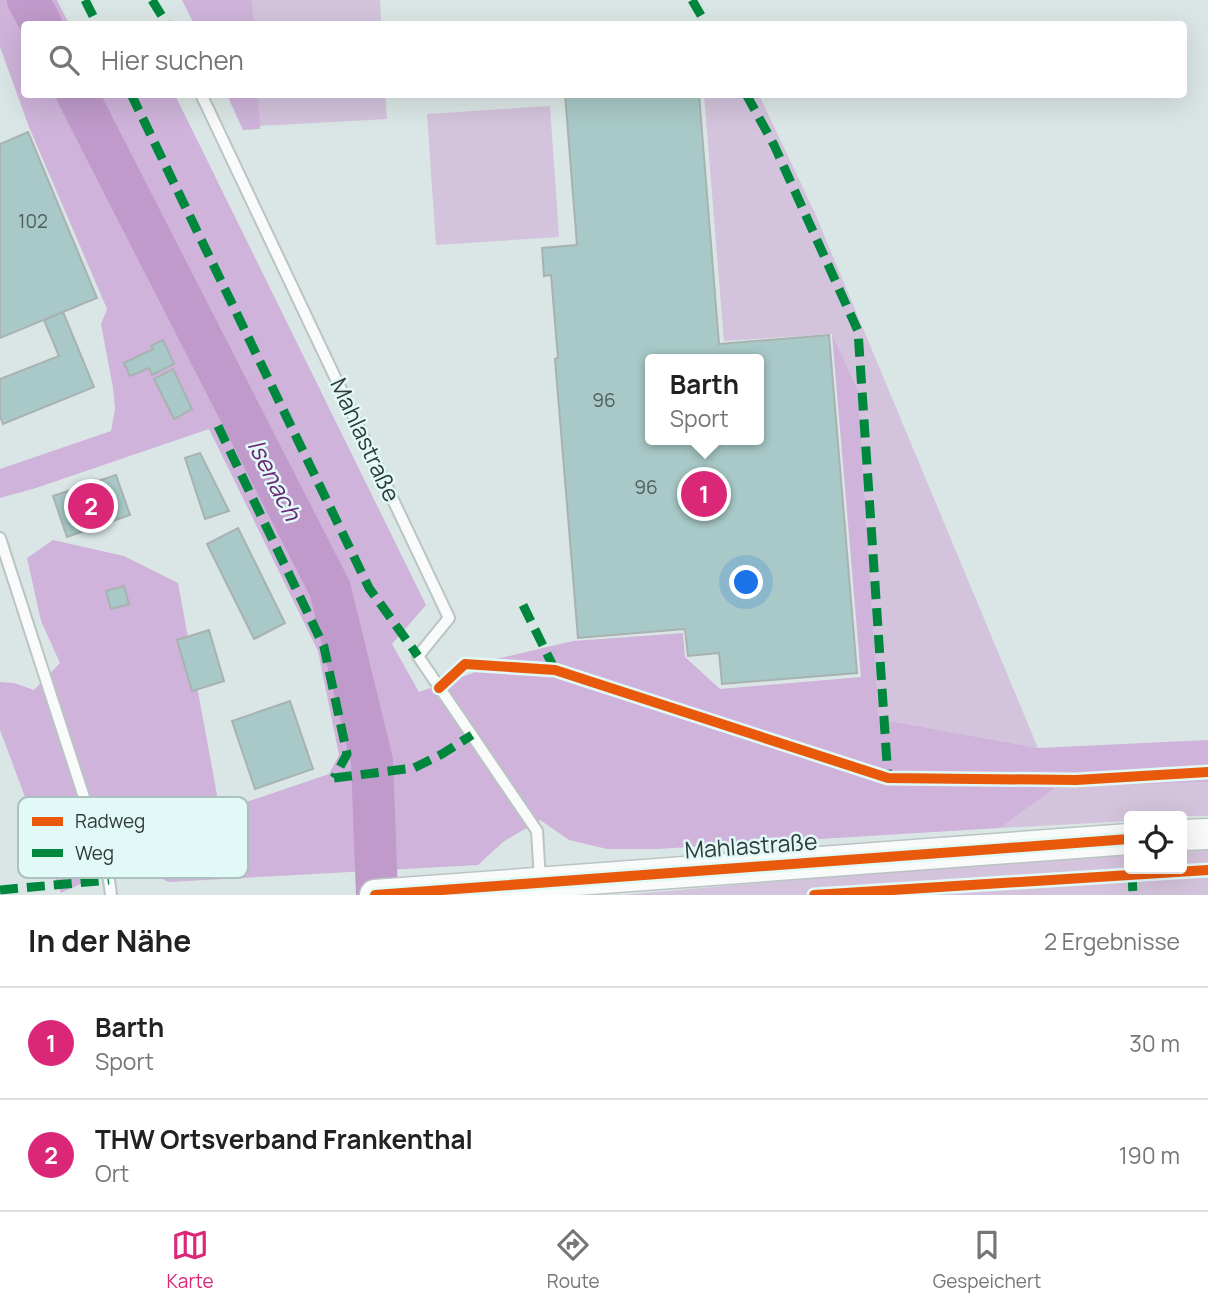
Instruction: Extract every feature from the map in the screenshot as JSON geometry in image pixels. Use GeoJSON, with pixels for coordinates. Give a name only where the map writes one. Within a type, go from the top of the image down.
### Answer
{"type":"FeatureCollection","features":[{"type":"Feature","properties":{"kind":"street"},"geometry":{"type":"LineString","coordinates":[[1187,835],[1208,834]]}},
{"type":"Feature","properties":{"kind":"street","name":"Mahlastraße"},"geometry":{"type":"LineString","coordinates":[[375,895],[540,883],[640,880],[1124,839]]}},
{"type":"Feature","properties":{"kind":"lane","name":"Mahlastraße"},"geometry":{"type":"LineString","coordinates":[[203,98],[449,618],[418,656],[537,831],[540,883]]}},
{"type":"Feature","properties":{"kind":"lane"},"geometry":{"type":"LineString","coordinates":[[0,538],[84,797]]}},
{"type":"Feature","properties":{"kind":"shaded area"},"geometry":{"type":"Polygon","coordinates":[[[0,0],[57,0],[68,21],[21,21],[21,98],[176,98],[426,605],[392,644],[419,692],[473,673],[496,659],[573,641],[683,633],[685,657],[720,689],[861,677],[832,334],[858,390],[879,719],[1038,748],[1208,740],[1208,782],[1055,788],[1000,828],[657,849],[607,849],[569,840],[540,820],[503,842],[478,865],[248,878],[248,801],[329,774],[339,755],[318,651],[209,429],[0,498],[0,469],[111,431],[115,409],[101,324],[107,309],[29,127],[0,47],[0,0]]]}},
{"type":"Feature","properties":{"kind":"shaded area"},"geometry":{"type":"Polygon","coordinates":[[[182,0],[252,0],[254,21],[192,21],[182,0]]]}},
{"type":"Feature","properties":{"kind":"shaded area"},"geometry":{"type":"Polygon","coordinates":[[[252,0],[380,0],[381,21],[254,21],[252,0]]]}},
{"type":"Feature","properties":{"kind":"shaded area"},"geometry":{"type":"Polygon","coordinates":[[[228,98],[258,98],[260,129],[243,130],[228,98]]]}},
{"type":"Feature","properties":{"kind":"shaded area"},"geometry":{"type":"Polygon","coordinates":[[[258,98],[385,98],[387,119],[259,126],[258,98]]]}},
{"type":"Feature","properties":{"kind":"shaded area"},"geometry":{"type":"Polygon","coordinates":[[[704,98],[760,98],[814,211],[1038,748],[879,719],[858,390],[832,334],[724,341],[704,98]]]}},
{"type":"Feature","properties":{"kind":"shaded area"},"geometry":{"type":"Polygon","coordinates":[[[550,106],[559,237],[436,245],[427,114],[550,106]]]}},
{"type":"Feature","properties":{"kind":"shaded area"},"geometry":{"type":"Polygon","coordinates":[[[53,540],[124,556],[178,583],[217,797],[25,797],[0,730],[0,682],[14,683],[34,690],[60,663],[41,621],[27,558],[53,540]]]}},
{"type":"Feature","properties":{"kind":"shaded area"},"geometry":{"type":"Polygon","coordinates":[[[1208,782],[1208,816],[1187,816],[1187,811],[1124,811],[1124,821],[1000,828],[1055,788],[1208,782]]]}},
{"type":"Feature","properties":{"kind":"shaded area"},"geometry":{"type":"Polygon","coordinates":[[[1208,844],[1208,895],[623,895],[1124,850],[1124,874],[1187,874],[1187,846],[1208,844]]]}},
{"type":"Feature","properties":{"kind":"shaded area"},"geometry":{"type":"Polygon","coordinates":[[[55,878],[94,878],[61,893],[55,878]]]}},
{"type":"Feature","properties":{"kind":"shaded area"},"geometry":{"type":"Polygon","coordinates":[[[160,878],[242,878],[169,882],[160,878]]]}},
{"type":"Feature","properties":{"kind":"building"},"geometry":{"type":"Polygon","coordinates":[[[565,98],[699,98],[719,344],[829,335],[857,673],[722,684],[719,653],[688,656],[685,629],[578,638],[555,359],[558,358],[551,275],[544,276],[542,248],[577,245],[565,98]]]}},
{"type":"Feature","properties":{"kind":"building"},"geometry":{"type":"Polygon","coordinates":[[[28,132],[97,298],[0,338],[0,144],[28,132]]]}},
{"type":"Feature","properties":{"kind":"building"},"geometry":{"type":"Polygon","coordinates":[[[63,312],[94,387],[3,424],[0,416],[0,379],[59,356],[44,320],[63,312]]]}},
{"type":"Feature","properties":{"kind":"building"},"geometry":{"type":"Polygon","coordinates":[[[163,340],[174,364],[152,375],[149,368],[130,376],[124,363],[153,349],[151,346],[163,340]]]}},
{"type":"Feature","properties":{"kind":"building"},"geometry":{"type":"Polygon","coordinates":[[[173,369],[192,409],[174,419],[154,379],[173,369]]]}},
{"type":"Feature","properties":{"kind":"building"},"geometry":{"type":"Polygon","coordinates":[[[200,453],[229,511],[205,519],[185,458],[200,453]]]}},
{"type":"Feature","properties":{"kind":"building"},"geometry":{"type":"Polygon","coordinates":[[[116,475],[130,515],[67,537],[53,496],[116,475]]]}},
{"type":"Feature","properties":{"kind":"building"},"geometry":{"type":"Polygon","coordinates":[[[238,528],[285,623],[254,639],[207,544],[238,528]]]}},
{"type":"Feature","properties":{"kind":"building"},"geometry":{"type":"Polygon","coordinates":[[[124,586],[129,604],[111,609],[106,591],[124,586]]]}},
{"type":"Feature","properties":{"kind":"building"},"geometry":{"type":"Polygon","coordinates":[[[209,630],[224,681],[192,691],[177,640],[209,630]]]}},
{"type":"Feature","properties":{"kind":"building"},"geometry":{"type":"Polygon","coordinates":[[[290,701],[313,769],[255,789],[232,721],[290,701]]]}},
{"type":"Feature","properties":{"kind":"waterway","name":"Isenach"},"geometry":{"type":"LineString","coordinates":[[28,0],[39,21]]}},
{"type":"Feature","properties":{"kind":"waterway","name":"Isenach"},"geometry":{"type":"LineString","coordinates":[[79,98],[330,589],[372,761],[377,895]]}},
{"type":"Feature","properties":{"kind":"marked path"},"geometry":{"type":"LineString","coordinates":[[85,0],[96,21]]}},
{"type":"Feature","properties":{"kind":"marked path"},"geometry":{"type":"LineString","coordinates":[[152,0],[165,21]]}},
{"type":"Feature","properties":{"kind":"marked path"},"geometry":{"type":"LineString","coordinates":[[692,0],[704,21]]}},
{"type":"Feature","properties":{"kind":"marked path"},"geometry":{"type":"LineString","coordinates":[[133,98],[369,588],[418,656]]}},
{"type":"Feature","properties":{"kind":"marked path"},"geometry":{"type":"LineString","coordinates":[[748,98],[774,145],[858,331],[888,778]]}},
{"type":"Feature","properties":{"kind":"marked path"},"geometry":{"type":"LineString","coordinates":[[218,426],[324,647],[347,754],[334,778]]}},
{"type":"Feature","properties":{"kind":"marked path"},"geometry":{"type":"LineString","coordinates":[[523,605],[555,670]]}},
{"type":"Feature","properties":{"kind":"marked path"},"geometry":{"type":"LineString","coordinates":[[334,778],[414,768],[472,735]]}},
{"type":"Feature","properties":{"kind":"marked path"},"geometry":{"type":"LineString","coordinates":[[1132,874],[1133,895]]}},
{"type":"Feature","properties":{"kind":"marked path"},"geometry":{"type":"LineString","coordinates":[[0,890],[109,880]]}},
{"type":"Feature","properties":{"kind":"cycle path"},"geometry":{"type":"LineString","coordinates":[[439,688],[465,664],[555,670],[888,778],[1076,780],[1208,772]]}},
{"type":"Feature","properties":{"kind":"cycle path"},"geometry":{"type":"LineString","coordinates":[[375,895],[1124,839]]}},
{"type":"Feature","properties":{"kind":"cycle path"},"geometry":{"type":"LineString","coordinates":[[814,895],[1208,870]]}},
{"type":"Feature","properties":{"kind":"place","name":"Barth"},"geometry":{"type":"Point","coordinates":[704,494]}},
{"type":"Feature","properties":{"kind":"place","name":"THW Ortsverband Frankenthal"},"geometry":{"type":"Point","coordinates":[91,506]}}]}
